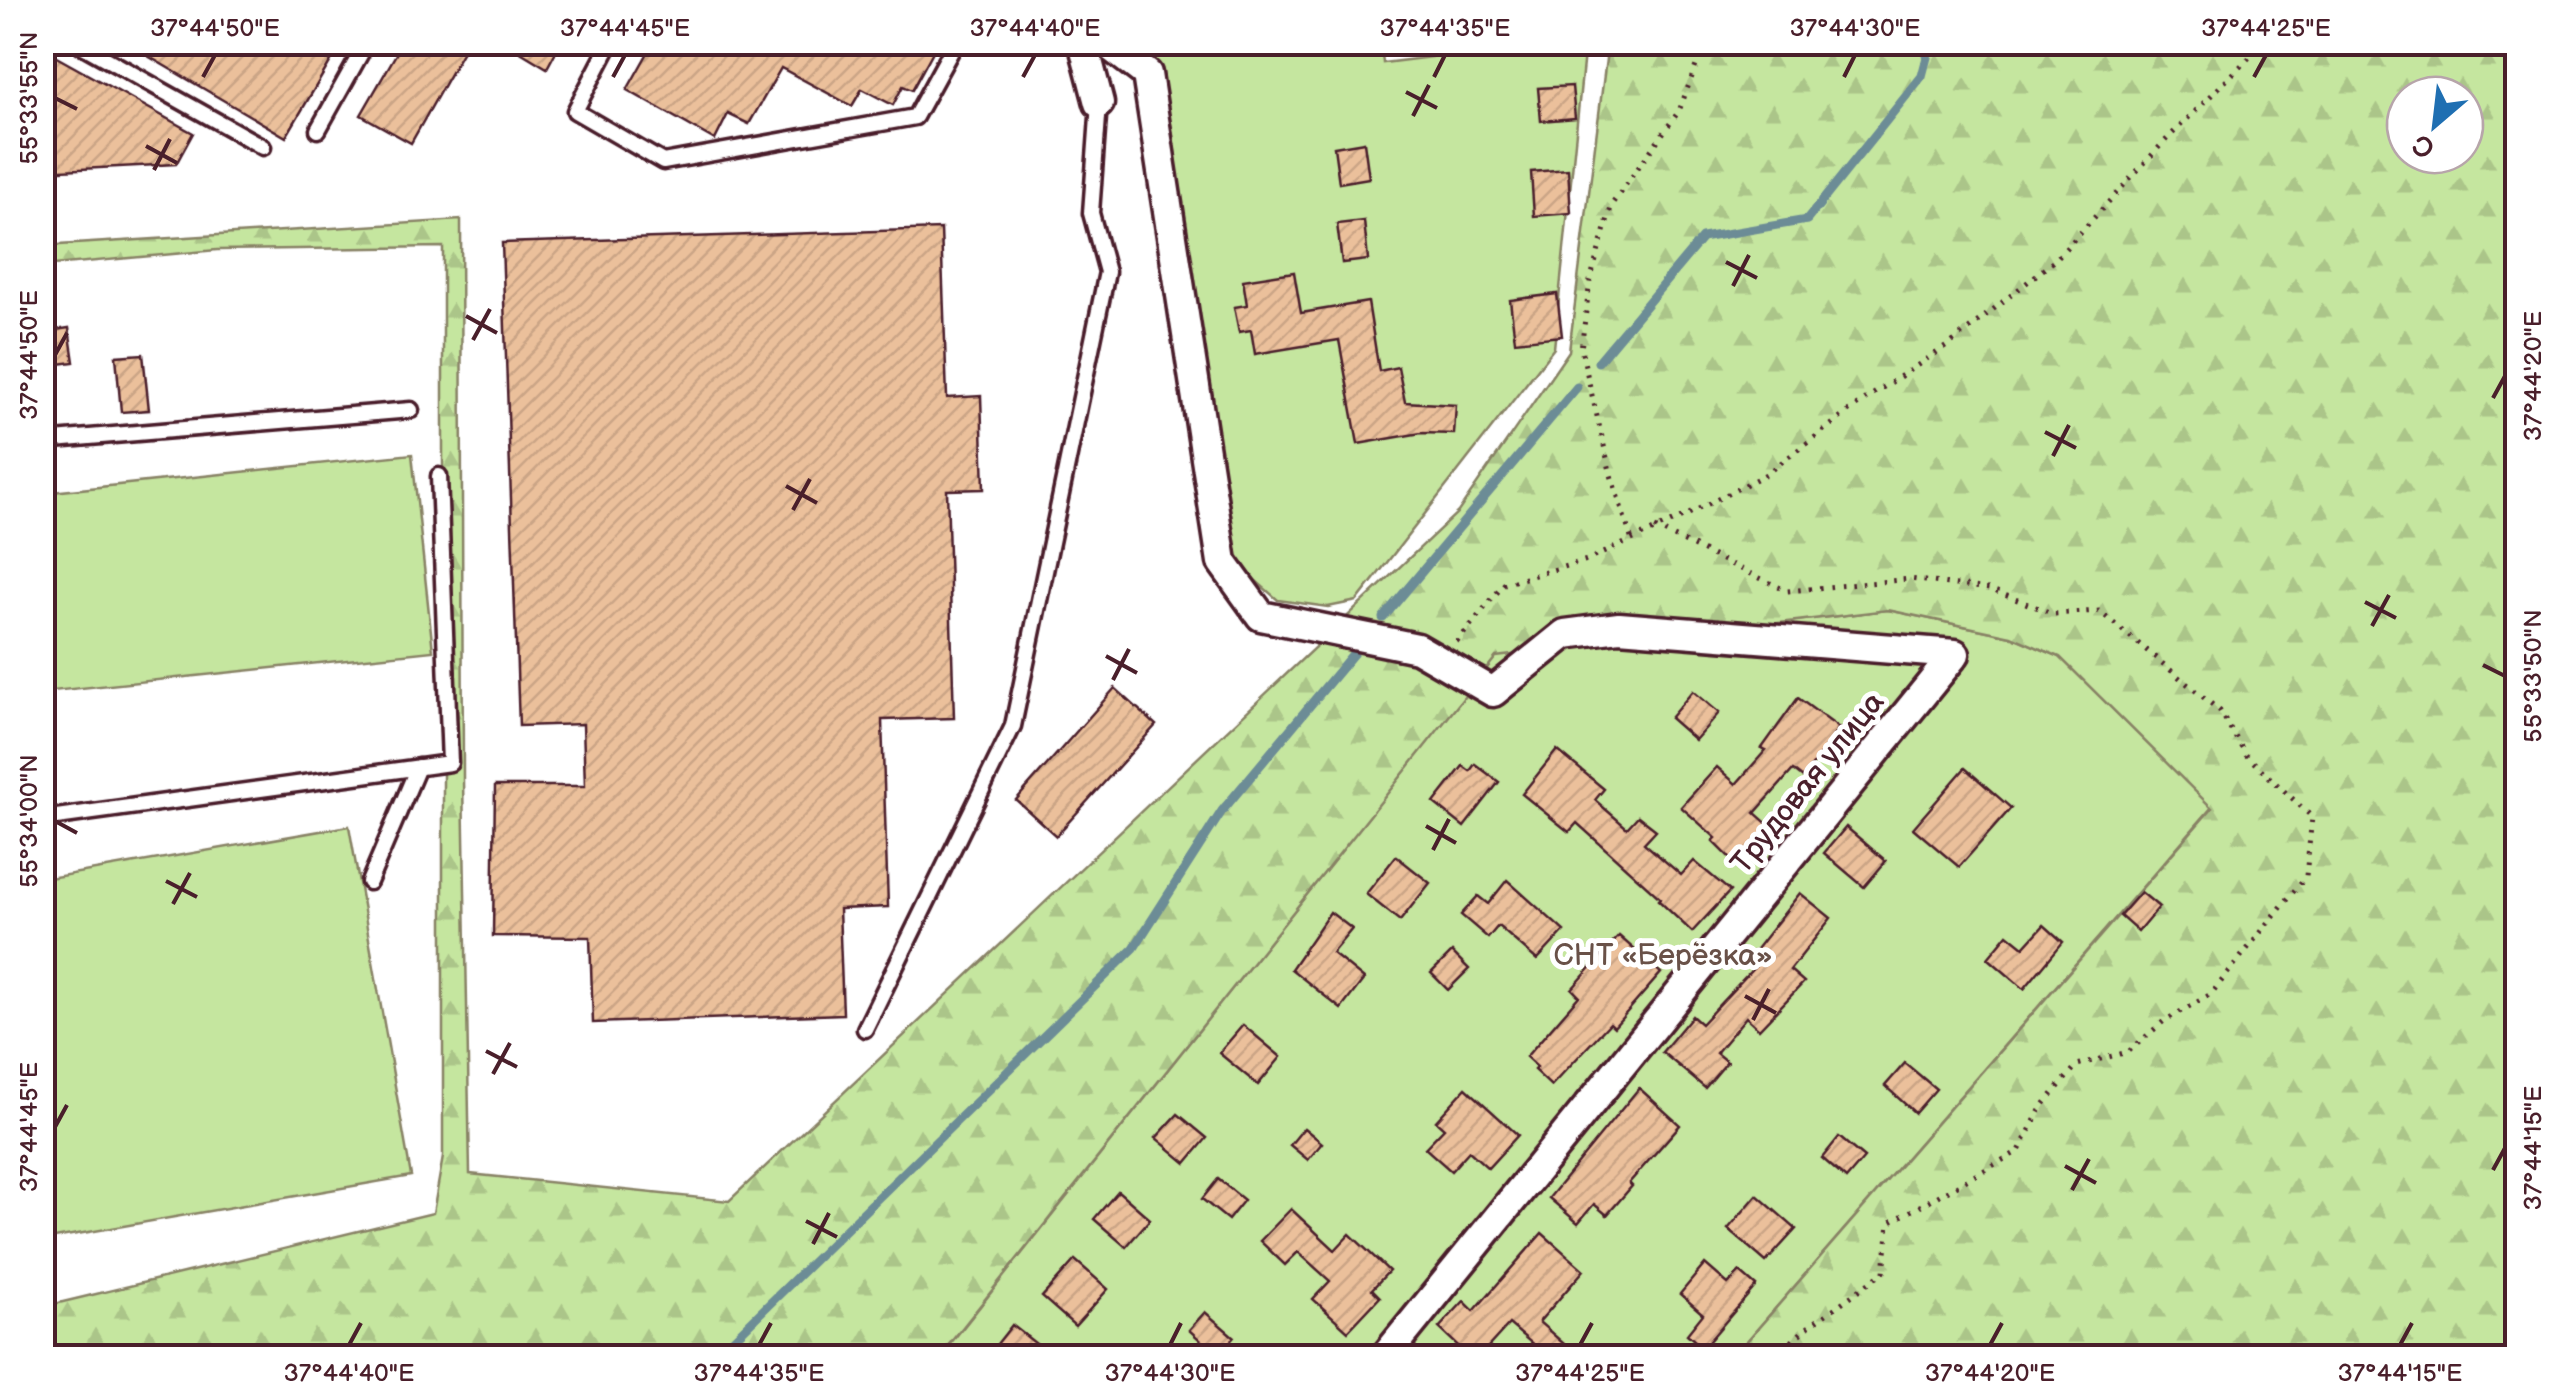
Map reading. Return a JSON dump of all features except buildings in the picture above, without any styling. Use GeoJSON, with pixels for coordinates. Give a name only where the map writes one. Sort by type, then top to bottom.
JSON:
{"type":"FeatureCollection","features":[{"type":"Feature","properties":{"kind":"street"},"geometry":{"type":"LineString","coordinates":[[1082,42],[1099,103]]}},
{"type":"Feature","properties":{"kind":"street"},"geometry":{"type":"LineString","coordinates":[[1104,42],[1148,74],[1222,562],[1262,616],[1417,648]]}},
{"type":"Feature","properties":{"kind":"street","name":"Трудовая улица"},"geometry":{"type":"LineString","coordinates":[[1384,1358],[1955,654],[1619,627],[1564,634],[1493,692],[1417,648]]}},
{"type":"Feature","properties":{"kind":"lane"},"geometry":{"type":"LineString","coordinates":[[76,42],[263,148]]}},
{"type":"Feature","properties":{"kind":"lane"},"geometry":{"type":"LineString","coordinates":[[318,130],[367,42]]}},
{"type":"Feature","properties":{"kind":"lane"},"geometry":{"type":"LineString","coordinates":[[611,42],[575,111],[663,162],[915,116],[956,42]]}},
{"type":"Feature","properties":{"kind":"lane"},"geometry":{"type":"LineString","coordinates":[[865,1029],[1013,726],[1107,272],[1091,213],[1099,103]]}},
{"type":"Feature","properties":{"kind":"lane"},"geometry":{"type":"LineString","coordinates":[[42,441],[411,410]]}},
{"type":"Feature","properties":{"kind":"lane"},"geometry":{"type":"LineString","coordinates":[[42,818],[450,762],[438,476]]}},
{"type":"Feature","properties":{"kind":"lane"},"geometry":{"type":"LineString","coordinates":[[369,882],[418,767]]}},
{"type":"Feature","properties":{"kind":"path"},"geometry":{"type":"LineString","coordinates":[[1632,538],[1611,475],[1582,348],[1590,281],[1612,204],[1678,111],[1704,42]]}},
{"type":"Feature","properties":{"kind":"path"},"geometry":{"type":"LineString","coordinates":[[1417,648],[1453,647],[1504,584],[1587,560],[1766,474],[1864,400],[1950,344],[2055,260],[2162,144],[2266,42]]}},
{"type":"Feature","properties":{"kind":"path"},"geometry":{"type":"LineString","coordinates":[[1655,528],[1788,591],[1908,579],[1990,590],[2054,614],[2099,611],[2220,711],[2246,755],[2312,817],[2306,876],[2211,994],[2164,1022],[2128,1052],[2077,1065],[2041,1108],[2019,1151],[1889,1224],[1884,1272],[1803,1331],[1774,1358]]}},
{"type":"Feature","properties":{"kind":"green space"},"geometry":{"type":"Polygon","coordinates":[[[1145,43],[1381,43],[1383,63],[1543,43],[1585,43],[1554,348],[1357,601],[1328,607],[1278,600],[1240,567],[1212,457],[1172,127],[1145,43]]]}},
{"type":"Feature","properties":{"kind":"green space"},"geometry":{"type":"Polygon","coordinates":[[[1608,43],[2517,43],[2517,1357],[1733,1357],[2212,808],[2060,657],[2011,636],[1888,610],[1496,657],[939,1357],[43,1357],[42,1307],[433,1213],[443,1157],[443,247],[217,250],[43,266],[43,246],[461,220],[463,780],[470,1174],[729,1201],[1458,512],[1569,351],[1608,43]]]}},
{"type":"Feature","properties":{"kind":"green space"},"geometry":{"type":"Polygon","coordinates":[[[412,454],[433,651],[53,691],[42,593],[43,493],[412,454]]]}},
{"type":"Feature","properties":{"kind":"green space","name":"СНТ «Берёзка»"},"geometry":{"type":"Polygon","coordinates":[[[1888,610],[2011,636],[2060,657],[2212,807],[1733,1357],[939,1358],[1496,656],[1888,610]]]}},
{"type":"Feature","properties":{"kind":"green space"},"geometry":{"type":"Polygon","coordinates":[[[349,826],[411,1176],[43,1240],[43,879],[349,826]]]}},
{"type":"Feature","properties":{"kind":"waterway"},"geometry":{"type":"LineString","coordinates":[[1598,362],[1702,238],[1807,220],[1922,76],[1931,42]]}},
{"type":"Feature","properties":{"kind":"waterway"},"geometry":{"type":"LineString","coordinates":[[1383,618],[1577,387]]}},
{"type":"Feature","properties":{"kind":"waterway"},"geometry":{"type":"LineString","coordinates":[[714,1358],[1134,948],[1222,811],[1357,649]]}}]}
